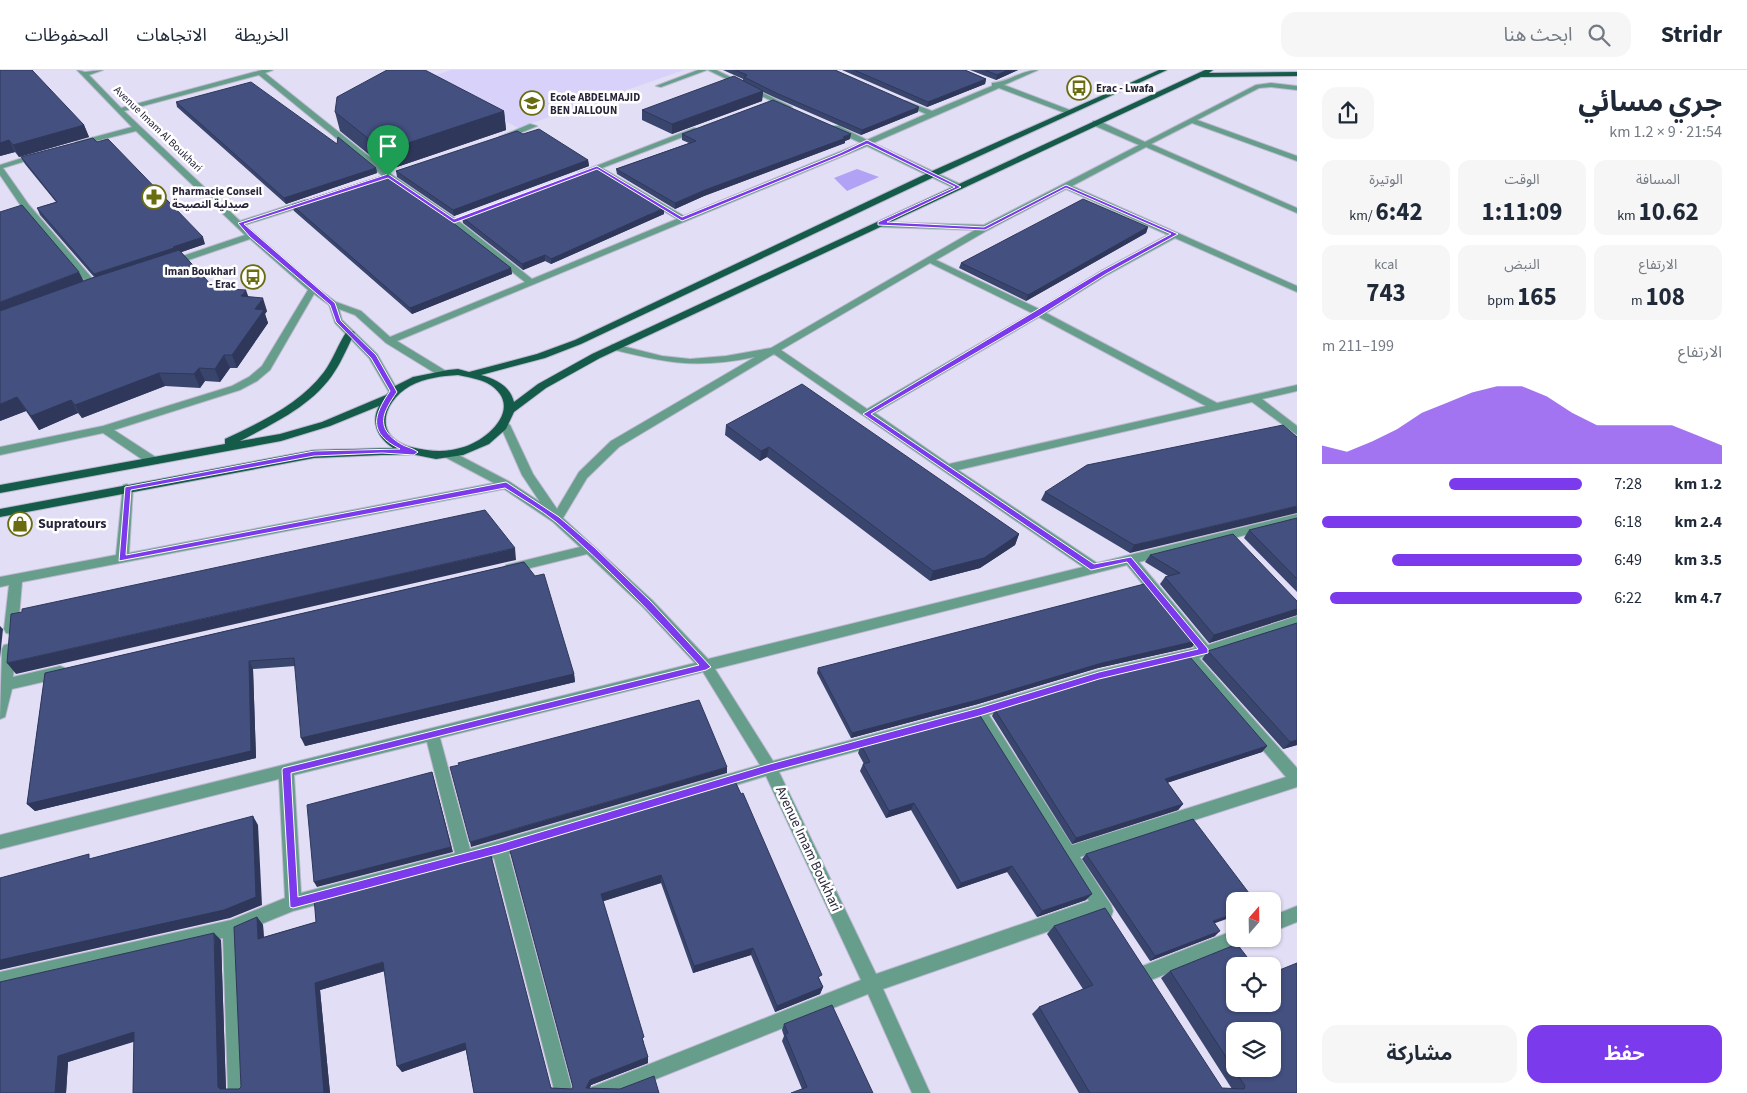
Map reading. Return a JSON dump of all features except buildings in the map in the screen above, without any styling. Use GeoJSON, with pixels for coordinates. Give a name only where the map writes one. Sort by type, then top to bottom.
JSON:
{"type":"FeatureCollection","features":[{"type":"Feature","properties":{"kind":"main road"},"geometry":{"type":"LineString","coordinates":[[0,489],[304,431],[348,416],[391,395],[411,382],[442,373],[474,374],[541,356],[578,342],[933,174],[1164,70]]}},
{"type":"Feature","properties":{"kind":"main road"},"geometry":{"type":"LineString","coordinates":[[510,410],[559,375],[614,347],[1210,70]]}},
{"type":"Feature","properties":{"kind":"main road"},"geometry":{"type":"LineString","coordinates":[[1200,75],[1297,74]]}},
{"type":"Feature","properties":{"kind":"main road"},"geometry":{"type":"LineString","coordinates":[[216,449],[277,417],[298,403],[329,372],[350,333]]}},
{"type":"Feature","properties":{"kind":"main road"},"geometry":{"type":"LineString","coordinates":[[0,513],[314,454],[356,451],[449,454],[483,444],[496,435],[505,425],[510,410],[506,394],[498,385],[474,374]]}},
{"type":"Feature","properties":{"kind":"main road"},"geometry":{"type":"LineString","coordinates":[[391,395],[382,409],[379,420],[382,430],[389,440],[400,447],[414,452]]}},
{"type":"Feature","properties":{"kind":"street"},"geometry":{"type":"LineString","coordinates":[[82,72],[100,70]]}},
{"type":"Feature","properties":{"kind":"street"},"geometry":{"type":"LineString","coordinates":[[120,110],[270,70]]}},
{"type":"Feature","properties":{"kind":"street"},"geometry":{"type":"LineString","coordinates":[[659,86],[704,70]]}},
{"type":"Feature","properties":{"kind":"street"},"geometry":{"type":"LineString","coordinates":[[711,70],[798,112]]}},
{"type":"Feature","properties":{"kind":"street"},"geometry":{"type":"LineString","coordinates":[[390,341],[842,154],[1035,70]]}},
{"type":"Feature","properties":{"kind":"street","name":"Avenue Imam Al Boukhari"},"geometry":{"type":"LineString","coordinates":[[82,72],[137,128],[252,236],[313,289],[333,304],[358,313],[390,341],[442,373]]}},
{"type":"Feature","properties":{"kind":"street"},"geometry":{"type":"LineString","coordinates":[[260,73],[388,176],[454,222],[531,282]]}},
{"type":"Feature","properties":{"kind":"street"},"geometry":{"type":"LineString","coordinates":[[985,81],[1071,112]]}},
{"type":"Feature","properties":{"kind":"street"},"geometry":{"type":"LineString","coordinates":[[557,519],[583,475],[615,444],[774,350],[985,228],[1258,86],[1272,85],[1297,88]]}},
{"type":"Feature","properties":{"kind":"street"},"geometry":{"type":"LineString","coordinates":[[898,99],[932,114]]}},
{"type":"Feature","properties":{"kind":"street"},"geometry":{"type":"LineString","coordinates":[[765,104],[774,101]]}},
{"type":"Feature","properties":{"kind":"street"},"geometry":{"type":"LineString","coordinates":[[1192,121],[1297,159]]}},
{"type":"Feature","properties":{"kind":"street"},"geometry":{"type":"LineString","coordinates":[[1096,123],[1297,211]]}},
{"type":"Feature","properties":{"kind":"street"},"geometry":{"type":"LineString","coordinates":[[495,139],[534,126]]}},
{"type":"Feature","properties":{"kind":"street"},"geometry":{"type":"LineString","coordinates":[[830,126],[959,187]]}},
{"type":"Feature","properties":{"kind":"street"},"geometry":{"type":"LineString","coordinates":[[66,148],[137,128]]}},
{"type":"Feature","properties":{"kind":"street"},"geometry":{"type":"LineString","coordinates":[[570,178],[703,128]]}},
{"type":"Feature","properties":{"kind":"street"},"geometry":{"type":"LineString","coordinates":[[1285,154],[1297,148]]}},
{"type":"Feature","properties":{"kind":"street"},"geometry":{"type":"LineString","coordinates":[[47,153],[0,168],[22,208],[95,287]]}},
{"type":"Feature","properties":{"kind":"street"},"geometry":{"type":"LineString","coordinates":[[597,168],[682,219]]}},
{"type":"Feature","properties":{"kind":"street"},"geometry":{"type":"LineString","coordinates":[[379,179],[397,173]]}},
{"type":"Feature","properties":{"kind":"street"},"geometry":{"type":"LineString","coordinates":[[1066,186],[1297,289]]}},
{"type":"Feature","properties":{"kind":"street"},"geometry":{"type":"LineString","coordinates":[[240,224],[314,200]]}},
{"type":"Feature","properties":{"kind":"street"},"geometry":{"type":"LineString","coordinates":[[454,222],[462,218]]}},
{"type":"Feature","properties":{"kind":"street"},"geometry":{"type":"LineString","coordinates":[[880,224],[985,228]]}},
{"type":"Feature","properties":{"kind":"street"},"geometry":{"type":"LineString","coordinates":[[866,414],[1039,313],[1104,272],[1175,234]]}},
{"type":"Feature","properties":{"kind":"street"},"geometry":{"type":"LineString","coordinates":[[158,267],[252,236]]}},
{"type":"Feature","properties":{"kind":"street"},"geometry":{"type":"LineString","coordinates":[[930,260],[1039,313],[1215,406]]}},
{"type":"Feature","properties":{"kind":"street"},"geometry":{"type":"LineString","coordinates":[[0,450],[105,429],[236,388],[253,379],[270,362],[313,289]]}},
{"type":"Feature","properties":{"kind":"street","name":"Avenue Imam Al Boukhari"},"geometry":{"type":"LineString","coordinates":[[333,304],[338,321],[377,361],[391,395]]}},
{"type":"Feature","properties":{"kind":"street"},"geometry":{"type":"LineString","coordinates":[[614,347],[658,358],[696,362],[741,358],[774,350],[1093,568]]}},
{"type":"Feature","properties":{"kind":"street"},"geometry":{"type":"LineString","coordinates":[[948,468],[1297,388]]}},
{"type":"Feature","properties":{"kind":"street"},"geometry":{"type":"LineString","coordinates":[[1253,397],[1297,432]]}},
{"type":"Feature","properties":{"kind":"street","name":"Avenue Imam Boukhari"},"geometry":{"type":"LineString","coordinates":[[505,425],[524,468],[557,519]]}},
{"type":"Feature","properties":{"kind":"street"},"geometry":{"type":"LineString","coordinates":[[105,429],[153,461]]}},
{"type":"Feature","properties":{"kind":"street","name":"Avenue Imam Boukhari"},"geometry":{"type":"LineString","coordinates":[[449,454],[506,485],[557,519],[648,604],[706,667],[770,768],[921,1093]]}},
{"type":"Feature","properties":{"kind":"street"},"geometry":{"type":"LineString","coordinates":[[0,582],[506,485]]}},
{"type":"Feature","properties":{"kind":"street"},"geometry":{"type":"LineString","coordinates":[[122,559],[127,488]]}},
{"type":"Feature","properties":{"kind":"street"},"geometry":{"type":"LineString","coordinates":[[0,842],[1297,518]]}},
{"type":"Feature","properties":{"kind":"street"},"geometry":{"type":"LineString","coordinates":[[1230,534],[1243,547]]}},
{"type":"Feature","properties":{"kind":"street"},"geometry":{"type":"LineString","coordinates":[[495,571],[591,549]]}},
{"type":"Feature","properties":{"kind":"street"},"geometry":{"type":"LineString","coordinates":[[1129,559],[1205,651]]}},
{"type":"Feature","properties":{"kind":"street"},"geometry":{"type":"LineString","coordinates":[[0,713],[16,579]]}},
{"type":"Feature","properties":{"kind":"street"},"geometry":{"type":"LineString","coordinates":[[0,981],[231,928],[293,903],[500,849],[770,768],[979,712],[1099,676],[1205,651],[1297,621]]}},
{"type":"Feature","properties":{"kind":"street"},"geometry":{"type":"LineString","coordinates":[[1068,854],[1297,779],[1190,655]]}},
{"type":"Feature","properties":{"kind":"street"},"geometry":{"type":"LineString","coordinates":[[3,685],[73,669]]}},
{"type":"Feature","properties":{"kind":"street"},"geometry":{"type":"LineString","coordinates":[[979,712],[1116,928]]}},
{"type":"Feature","properties":{"kind":"street"},"geometry":{"type":"LineString","coordinates":[[432,734],[464,857]]}},
{"type":"Feature","properties":{"kind":"street"},"geometry":{"type":"LineString","coordinates":[[286,770],[293,903]]}},
{"type":"Feature","properties":{"kind":"street"},"geometry":{"type":"LineString","coordinates":[[500,849],[564,1093]]}},
{"type":"Feature","properties":{"kind":"street"},"geometry":{"type":"LineString","coordinates":[[598,1093],[872,984],[1101,905]]}},
{"type":"Feature","properties":{"kind":"street"},"geometry":{"type":"LineString","coordinates":[[1281,920],[1297,914]]}},
{"type":"Feature","properties":{"kind":"street"},"geometry":{"type":"LineString","coordinates":[[231,928],[237,1093]]}},
{"type":"Feature","properties":{"kind":"street"},"geometry":{"type":"LineString","coordinates":[[1146,973],[1226,942]]}},
{"type":"Feature","properties":{"kind":"street"},"geometry":{"type":"LineString","coordinates":[[1136,958],[1156,989]]}},
{"type":"Feature","properties":{"kind":"shaded area","name":"Ecole ABDELMAJID BEN JALLOUN"},"geometry":{"type":"Polygon","coordinates":[[[451,70],[684,70],[518,128],[426,78],[451,70]]]}},
{"type":"Feature","properties":{"kind":"shaded area"},"geometry":{"type":"Polygon","coordinates":[[[857,169],[879,177],[847,191],[834,178],[857,169]]]}},
{"type":"Feature","properties":{"kind":"place","name":"Erac - Lwafa"},"geometry":{"type":"Point","coordinates":[1079,88]}},
{"type":"Feature","properties":{"kind":"place","name":"Ecole ABDELMAJID BEN JALLOUN"},"geometry":{"type":"Point","coordinates":[532,103]}},
{"type":"Feature","properties":{"kind":"place","name":"Pharmacie Conseil صيدلية النصيحة"},"geometry":{"type":"Point","coordinates":[154,197]}},
{"type":"Feature","properties":{"kind":"place","name":"Iman Boukhari - Erac"},"geometry":{"type":"Point","coordinates":[253,277]}},
{"type":"Feature","properties":{"kind":"place","name":"Supratours"},"geometry":{"type":"Point","coordinates":[20,524]}},
{"type":"Feature","properties":{"kind":"route"},"geometry":{"type":"LineString","coordinates":[[867,142],[959,187],[880,224],[985,228],[1066,186],[1175,234],[1104,272],[1039,313],[866,414],[1093,568],[1129,559],[1205,651],[1099,676],[979,712],[770,768],[500,849],[398,874],[293,903],[286,770],[706,667],[648,604],[591,549],[557,519],[506,485],[122,559],[127,488],[314,454],[382,451],[414,452],[400,447],[389,440],[382,430],[379,420],[382,409],[394,392],[380,365],[365,347],[338,321],[333,304],[313,289],[240,224],[388,176],[454,222],[597,168],[682,219],[867,142]]}}]}
